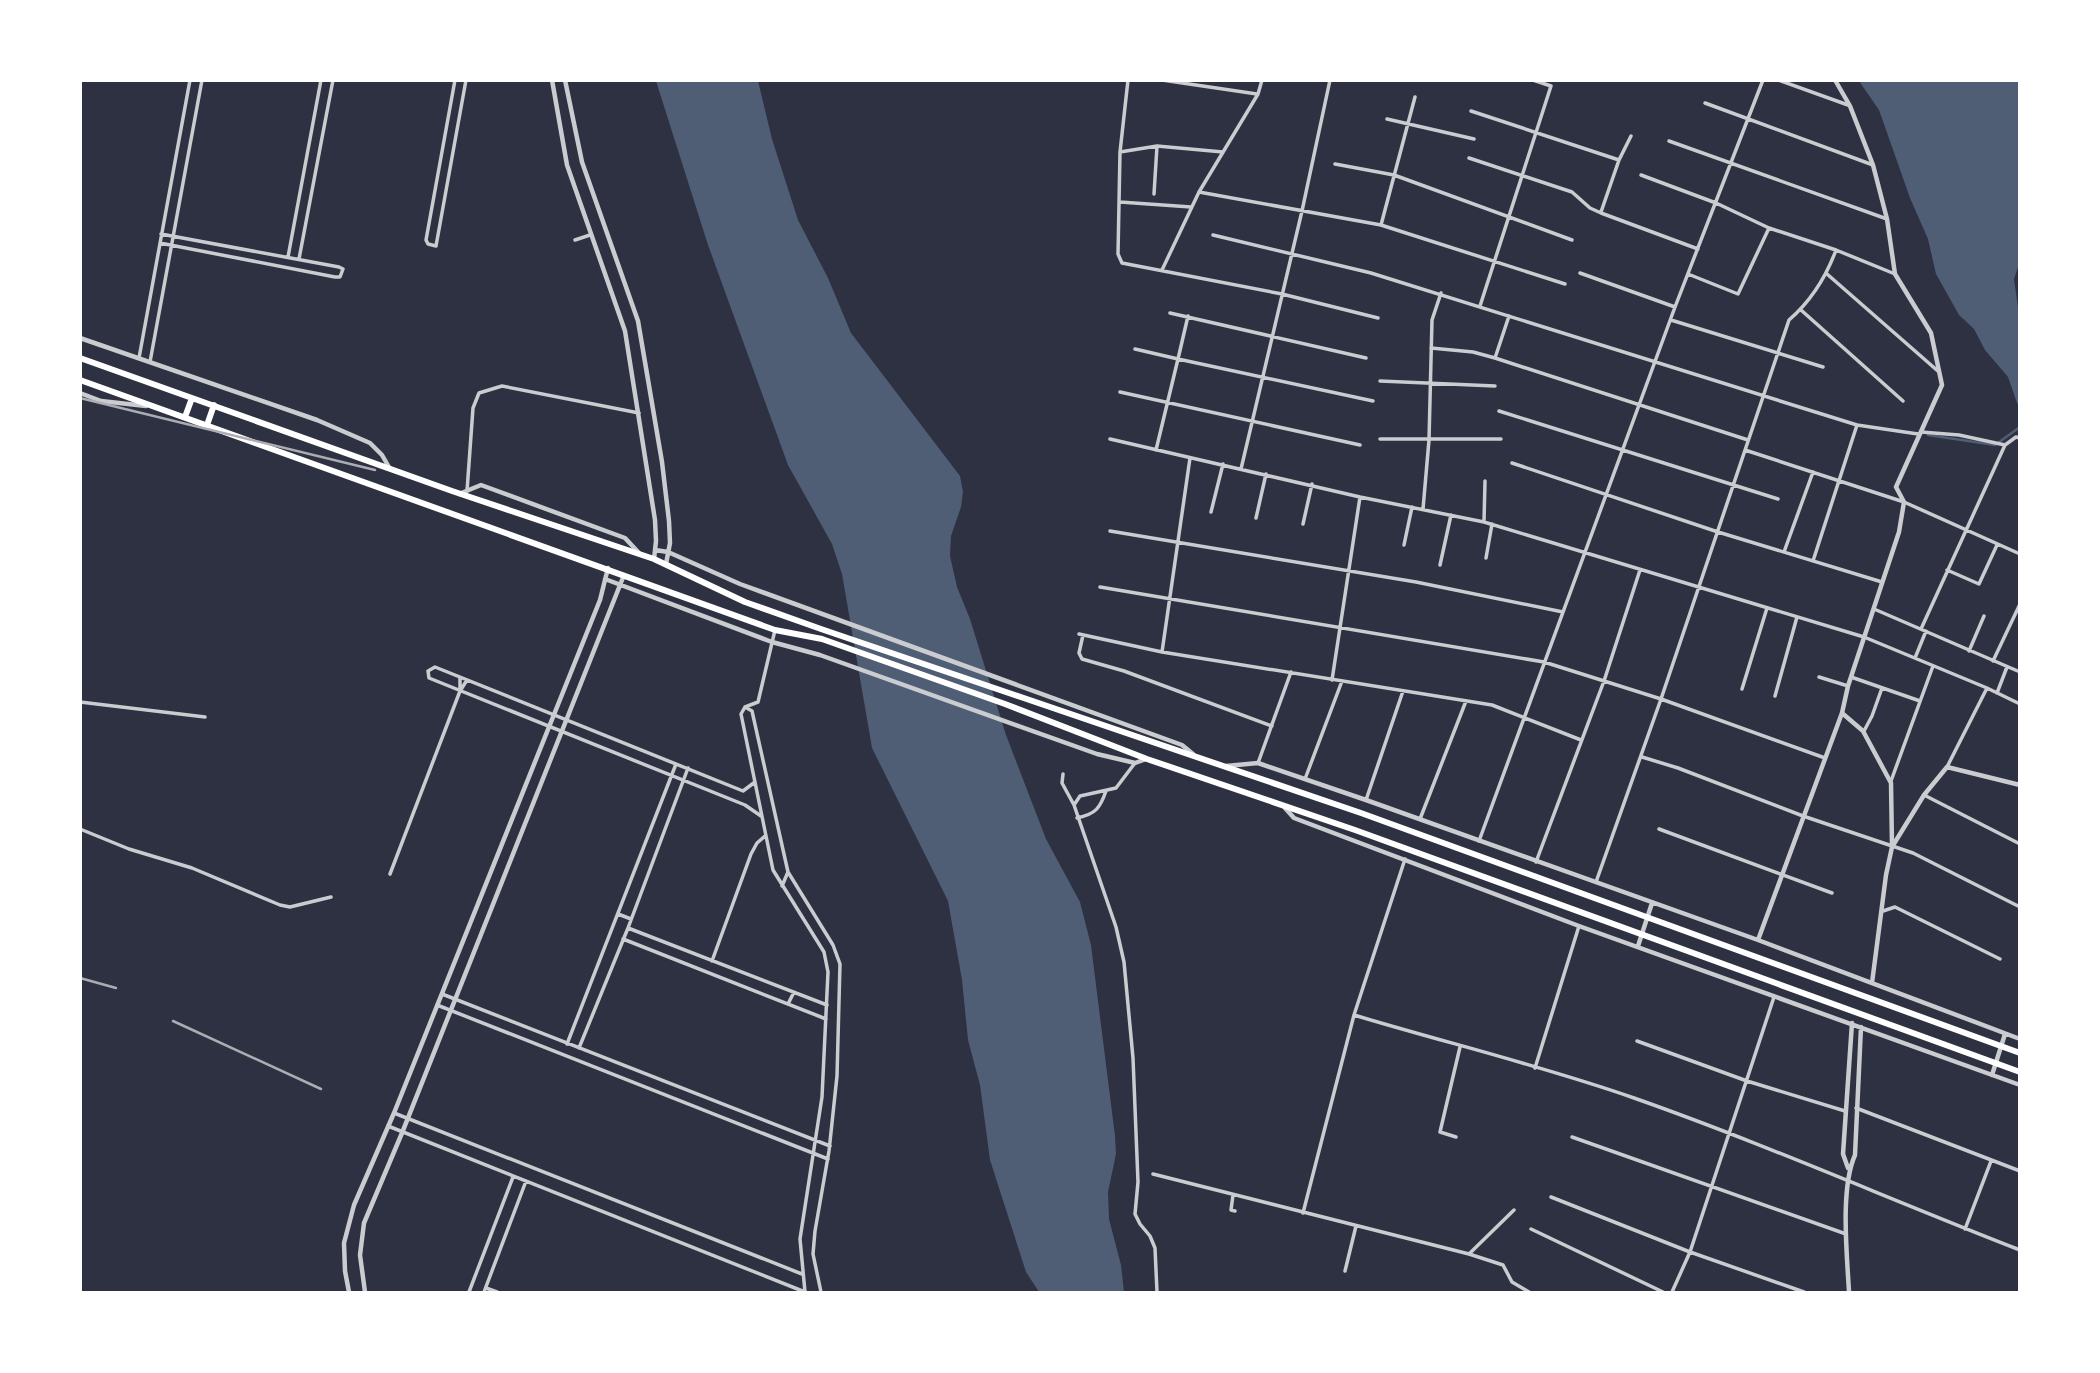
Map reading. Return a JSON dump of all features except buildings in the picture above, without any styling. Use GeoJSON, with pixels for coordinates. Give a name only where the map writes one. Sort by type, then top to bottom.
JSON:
{"type":"FeatureCollection","features":[{"type":"Feature","properties":{"kind":"highway"},"geometry":{"type":"LineString","coordinates":[[80,358],[459,494],[654,559],[745,602],[1372,817],[2020,1053]]}},
{"type":"Feature","properties":{"kind":"highway"},"geometry":{"type":"LineString","coordinates":[[80,380],[775,630],[822,639],[1005,704],[1147,759],[1540,897],[2020,1072]]}},
{"type":"Feature","properties":{"kind":"highway"},"geometry":{"type":"LineString","coordinates":[[185,417],[192,398]]}},
{"type":"Feature","properties":{"kind":"highway"},"geometry":{"type":"LineString","coordinates":[[206,425],[214,405]]}},
{"type":"Feature","properties":{"kind":"street"},"geometry":{"type":"LineString","coordinates":[[139,358],[190,80]]}},
{"type":"Feature","properties":{"kind":"street"},"geometry":{"type":"LineString","coordinates":[[150,362],[202,80]]}},
{"type":"Feature","properties":{"kind":"street"},"geometry":{"type":"LineString","coordinates":[[288,257],[321,80]]}},
{"type":"Feature","properties":{"kind":"street"},"geometry":{"type":"LineString","coordinates":[[299,259],[333,80]]}},
{"type":"Feature","properties":{"kind":"street"},"geometry":{"type":"LineString","coordinates":[[456,80],[426,240],[428,244],[436,246],[466,80]]}},
{"type":"Feature","properties":{"kind":"street"},"geometry":{"type":"LineString","coordinates":[[551,80],[566,165],[622,318],[655,520],[654,559]]}},
{"type":"Feature","properties":{"kind":"street"},"geometry":{"type":"LineString","coordinates":[[565,80],[582,162],[638,321],[662,462],[669,521],[666,564]]}},
{"type":"Feature","properties":{"kind":"street"},"geometry":{"type":"LineString","coordinates":[[1128,80],[1120,152],[1118,254],[1122,263],[1282,294],[1378,318]]}},
{"type":"Feature","properties":{"kind":"street"},"geometry":{"type":"LineString","coordinates":[[1162,80],[1258,94]]}},
{"type":"Feature","properties":{"kind":"street"},"geometry":{"type":"LineString","coordinates":[[1162,270],[1199,192],[1258,94],[1262,80]]}},
{"type":"Feature","properties":{"kind":"street"},"geometry":{"type":"LineString","coordinates":[[1241,469],[1330,80]]}},
{"type":"Feature","properties":{"kind":"street"},"geometry":{"type":"LineString","coordinates":[[1480,306],[1551,86],[1533,80]]}},
{"type":"Feature","properties":{"kind":"street"},"geometry":{"type":"LineString","coordinates":[[1479,841],[1675,307],[1763,80]]}},
{"type":"Feature","properties":{"kind":"street"},"geometry":{"type":"LineString","coordinates":[[1778,80],[1850,106]]}},
{"type":"Feature","properties":{"kind":"street"},"geometry":{"type":"LineString","coordinates":[[1758,940],[1842,713],[1848,686],[1899,532],[1904,502],[1896,487],[1941,385],[1931,333],[1895,274],[1887,219],[1873,165],[1850,106],[1835,80]]}},
{"type":"Feature","properties":{"kind":"street"},"geometry":{"type":"LineString","coordinates":[[1381,225],[1415,97]]}},
{"type":"Feature","properties":{"kind":"street"},"geometry":{"type":"LineString","coordinates":[[1706,103],[1873,165]]}},
{"type":"Feature","properties":{"kind":"street"},"geometry":{"type":"LineString","coordinates":[[1471,111],[1619,160]]}},
{"type":"Feature","properties":{"kind":"street"},"geometry":{"type":"LineString","coordinates":[[1387,119],[1474,139]]}},
{"type":"Feature","properties":{"kind":"street"},"geometry":{"type":"LineString","coordinates":[[1601,213],[1619,160],[1631,136]]}},
{"type":"Feature","properties":{"kind":"street"},"geometry":{"type":"LineString","coordinates":[[1669,141],[1887,219]]}},
{"type":"Feature","properties":{"kind":"street"},"geometry":{"type":"LineString","coordinates":[[1120,152],[1157,146],[1223,153]]}},
{"type":"Feature","properties":{"kind":"street"},"geometry":{"type":"LineString","coordinates":[[1154,194],[1157,146]]}},
{"type":"Feature","properties":{"kind":"street"},"geometry":{"type":"LineString","coordinates":[[1469,158],[1572,192],[1590,208],[1601,213],[1698,249]]}},
{"type":"Feature","properties":{"kind":"street"},"geometry":{"type":"LineString","coordinates":[[1335,164],[1394,175],[1572,240]]}},
{"type":"Feature","properties":{"kind":"street"},"geometry":{"type":"LineString","coordinates":[[1641,175],[1716,203],[1769,228],[1836,250],[1895,274]]}},
{"type":"Feature","properties":{"kind":"street"},"geometry":{"type":"LineString","coordinates":[[1199,192],[1381,225],[1565,284]]}},
{"type":"Feature","properties":{"kind":"street"},"geometry":{"type":"LineString","coordinates":[[1120,202],[1191,208]]}},
{"type":"Feature","properties":{"kind":"street"},"geometry":{"type":"LineString","coordinates":[[1688,274],[1738,294],[1769,228]]}},
{"type":"Feature","properties":{"kind":"street"},"geometry":{"type":"LineString","coordinates":[[160,243],[335,277],[340,277],[343,269],[162,233]]}},
{"type":"Feature","properties":{"kind":"street"},"geometry":{"type":"LineString","coordinates":[[575,240],[590,235]]}},
{"type":"Feature","properties":{"kind":"street"},"geometry":{"type":"LineString","coordinates":[[1213,235],[1441,293],[1857,425],[1959,435],[2005,445]]}},
{"type":"Feature","properties":{"kind":"street"},"geometry":{"type":"LineString","coordinates":[[1595,884],[1699,589],[1789,320],[1801,310],[1827,274],[1836,250]]}},
{"type":"Feature","properties":{"kind":"street"},"geometry":{"type":"LineString","coordinates":[[1580,273],[1675,307]]}},
{"type":"Feature","properties":{"kind":"street"},"geometry":{"type":"LineString","coordinates":[[1827,274],[1939,372]]}},
{"type":"Feature","properties":{"kind":"street"},"geometry":{"type":"LineString","coordinates":[[1423,509],[1429,440],[1432,320],[1441,293]]}},
{"type":"Feature","properties":{"kind":"street"},"geometry":{"type":"LineString","coordinates":[[1801,310],[1903,401]]}},
{"type":"Feature","properties":{"kind":"street"},"geometry":{"type":"LineString","coordinates":[[1170,313],[1366,358]]}},
{"type":"Feature","properties":{"kind":"street"},"geometry":{"type":"LineString","coordinates":[[1156,450],[1188,316]]}},
{"type":"Feature","properties":{"kind":"street"},"geometry":{"type":"LineString","coordinates":[[1495,358],[1508,316]]}},
{"type":"Feature","properties":{"kind":"street"},"geometry":{"type":"LineString","coordinates":[[1671,320],[1823,367]]}},
{"type":"Feature","properties":{"kind":"street"},"geometry":{"type":"LineString","coordinates":[[80,338],[317,419],[370,443],[382,454],[391,469]]}},
{"type":"Feature","properties":{"kind":"street"},"geometry":{"type":"LineString","coordinates":[[1431,348],[1473,352],[1495,358],[1748,440]]}},
{"type":"Feature","properties":{"kind":"street"},"geometry":{"type":"LineString","coordinates":[[1135,349],[1373,401]]}},
{"type":"Feature","properties":{"kind":"street"},"geometry":{"type":"LineString","coordinates":[[1380,380],[1495,386]]}},
{"type":"Feature","properties":{"kind":"street"},"geometry":{"type":"LineString","coordinates":[[467,491],[473,408],[479,393],[502,386],[639,413]]}},
{"type":"Feature","properties":{"kind":"street"},"geometry":{"type":"LineString","coordinates":[[1120,392],[1360,445]]}},
{"type":"Feature","properties":{"kind":"street"},"geometry":{"type":"LineString","coordinates":[[80,393],[101,401],[154,406]]}},
{"type":"Feature","properties":{"kind":"street"},"geometry":{"type":"LineString","coordinates":[[1499,411],[1778,499]]}},
{"type":"Feature","properties":{"kind":"street"},"geometry":{"type":"LineString","coordinates":[[1814,561],[1857,425]]}},
{"type":"Feature","properties":{"kind":"street"},"geometry":{"type":"LineString","coordinates":[[1914,658],[1947,570],[2005,445],[2016,437],[2020,438]]}},
{"type":"Feature","properties":{"kind":"street"},"geometry":{"type":"LineString","coordinates":[[1110,439],[1492,524],[1864,637],[2020,704]]}},
{"type":"Feature","properties":{"kind":"street"},"geometry":{"type":"LineString","coordinates":[[1380,439],[1502,439]]}},
{"type":"Feature","properties":{"kind":"street"},"geometry":{"type":"LineString","coordinates":[[1745,450],[1904,502],[2020,554]]}},
{"type":"Feature","properties":{"kind":"street"},"geometry":{"type":"LineString","coordinates":[[1162,652],[1190,458]]}},
{"type":"Feature","properties":{"kind":"street"},"geometry":{"type":"LineString","coordinates":[[1512,463],[1718,532],[1882,582]]}},
{"type":"Feature","properties":{"kind":"street"},"geometry":{"type":"LineString","coordinates":[[1211,512],[1223,464]]}},
{"type":"Feature","properties":{"kind":"street"},"geometry":{"type":"LineString","coordinates":[[1784,552],[1813,472]]}},
{"type":"Feature","properties":{"kind":"street"},"geometry":{"type":"LineString","coordinates":[[1256,518],[1266,474]]}},
{"type":"Feature","properties":{"kind":"street"},"geometry":{"type":"LineString","coordinates":[[1484,522],[1485,481]]}},
{"type":"Feature","properties":{"kind":"street"},"geometry":{"type":"LineString","coordinates":[[1303,524],[1311,484]]}},
{"type":"Feature","properties":{"kind":"street"},"geometry":{"type":"LineString","coordinates":[[459,494],[481,485],[625,538],[640,554]]}},
{"type":"Feature","properties":{"kind":"street"},"geometry":{"type":"LineString","coordinates":[[1332,680],[1360,496]]}},
{"type":"Feature","properties":{"kind":"street"},"geometry":{"type":"LineString","coordinates":[[1404,545],[1412,507]]}},
{"type":"Feature","properties":{"kind":"street"},"geometry":{"type":"LineString","coordinates":[[1440,565],[1451,515]]}},
{"type":"Feature","properties":{"kind":"street"},"geometry":{"type":"LineString","coordinates":[[1486,558],[1492,524]]}},
{"type":"Feature","properties":{"kind":"street"},"geometry":{"type":"LineString","coordinates":[[1110,531],[1416,582],[1563,612]]}},
{"type":"Feature","properties":{"kind":"street"},"geometry":{"type":"LineString","coordinates":[[1947,570],[1979,584],[1997,544]]}},
{"type":"Feature","properties":{"kind":"street"},"geometry":{"type":"LineString","coordinates":[[655,550],[668,552],[740,584],[818,613],[1067,702],[1182,746],[1200,758]]}},
{"type":"Feature","properties":{"kind":"street"},"geometry":{"type":"LineString","coordinates":[[349,1293],[344,1243],[348,1224],[600,600],[608,568]]}},
{"type":"Feature","properties":{"kind":"street"},"geometry":{"type":"LineString","coordinates":[[1536,862],[1604,681],[1640,570]]}},
{"type":"Feature","properties":{"kind":"street"},"geometry":{"type":"LineString","coordinates":[[365,1293],[359,1255],[364,1223],[624,575]]}},
{"type":"Feature","properties":{"kind":"street"},"geometry":{"type":"LineString","coordinates":[[605,579],[772,642],[820,655],[1097,754],[1136,763]]}},
{"type":"Feature","properties":{"kind":"street"},"geometry":{"type":"LineString","coordinates":[[1100,587],[1544,663],[1661,699],[1825,758]]}},
{"type":"Feature","properties":{"kind":"street"},"geometry":{"type":"LineString","coordinates":[[1993,662],[2019,605]]}},
{"type":"Feature","properties":{"kind":"street"},"geometry":{"type":"LineString","coordinates":[[1742,689],[1767,608]]}},
{"type":"Feature","properties":{"kind":"street"},"geometry":{"type":"LineString","coordinates":[[1873,609],[2020,672]]}},
{"type":"Feature","properties":{"kind":"street"},"geometry":{"type":"LineString","coordinates":[[1774,696],[1797,616]]}},
{"type":"Feature","properties":{"kind":"street"},"geometry":{"type":"LineString","coordinates":[[1969,650],[1984,616]]}},
{"type":"Feature","properties":{"kind":"street"},"geometry":{"type":"LineString","coordinates":[[775,630],[758,702],[745,707],[741,714],[772,870],[824,952],[828,972],[822,1097],[800,1238],[805,1292]]}},
{"type":"Feature","properties":{"kind":"street"},"geometry":{"type":"LineString","coordinates":[[1272,726],[1124,671],[1082,659],[1079,653],[1081,635],[1162,652],[1492,705],[1581,740]]}},
{"type":"Feature","properties":{"kind":"street"},"geometry":{"type":"LineString","coordinates":[[1872,983],[1892,847],[1891,783],[1933,666]]}},
{"type":"Feature","properties":{"kind":"street"},"geometry":{"type":"LineString","coordinates":[[755,782],[743,790],[467,680],[432,667],[428,671],[429,678],[745,806],[762,816]]}},
{"type":"Feature","properties":{"kind":"street"},"geometry":{"type":"LineString","coordinates":[[1997,693],[2007,667]]}},
{"type":"Feature","properties":{"kind":"street"},"geometry":{"type":"LineString","coordinates":[[1258,763],[1291,673]]}},
{"type":"Feature","properties":{"kind":"street"},"geometry":{"type":"LineString","coordinates":[[1819,677],[1848,686]]}},
{"type":"Feature","properties":{"kind":"street"},"geometry":{"type":"LineString","coordinates":[[1851,677],[1920,701]]}},
{"type":"Feature","properties":{"kind":"street"},"geometry":{"type":"LineString","coordinates":[[460,678],[460,691]]}},
{"type":"Feature","properties":{"kind":"street"},"geometry":{"type":"LineString","coordinates":[[390,874],[460,691],[467,680]]}},
{"type":"Feature","properties":{"kind":"street"},"geometry":{"type":"LineString","coordinates":[[1305,779],[1342,681]]}},
{"type":"Feature","properties":{"kind":"street"},"geometry":{"type":"LineString","coordinates":[[1863,732],[1882,688]]}},
{"type":"Feature","properties":{"kind":"street"},"geometry":{"type":"LineString","coordinates":[[1892,847],[1924,795],[1947,767],[1987,688]]}},
{"type":"Feature","properties":{"kind":"street"},"geometry":{"type":"LineString","coordinates":[[1366,800],[1403,691]]}},
{"type":"Feature","properties":{"kind":"street"},"geometry":{"type":"LineString","coordinates":[[1419,819],[1466,700]]}},
{"type":"Feature","properties":{"kind":"street"},"geometry":{"type":"LineString","coordinates":[[80,702],[205,718]]}},
{"type":"Feature","properties":{"kind":"street"},"geometry":{"type":"LineString","coordinates":[[745,707],[752,710],[788,872],[834,945],[840,964],[837,1076],[830,1146],[813,1254],[821,1293]]}},
{"type":"Feature","properties":{"kind":"street"},"geometry":{"type":"LineString","coordinates":[[1842,713],[1863,732],[1891,783]]}},
{"type":"Feature","properties":{"kind":"street"},"geometry":{"type":"LineString","coordinates":[[1641,756],[1802,816],[1913,853],[2020,908]]}},
{"type":"Feature","properties":{"kind":"street"},"geometry":{"type":"LineString","coordinates":[[1074,805],[1080,796],[1116,788],[1136,763],[1147,759]]}},
{"type":"Feature","properties":{"kind":"street"},"geometry":{"type":"LineString","coordinates":[[1223,766],[1258,763],[1305,779],[1758,940],[2020,1039]]}},
{"type":"Feature","properties":{"kind":"street"},"geometry":{"type":"LineString","coordinates":[[568,1044],[676,764]]}},
{"type":"Feature","properties":{"kind":"street"},"geometry":{"type":"LineString","coordinates":[[1947,767],[2020,785]]}},
{"type":"Feature","properties":{"kind":"street"},"geometry":{"type":"LineString","coordinates":[[579,1048],[628,928],[688,768]]}},
{"type":"Feature","properties":{"kind":"street"},"geometry":{"type":"LineString","coordinates":[[1063,774],[1062,783],[1074,805],[1116,927],[1124,962],[1138,1182],[1135,1214],[1156,1248],[1157,1293]]}},
{"type":"Feature","properties":{"kind":"street"},"geometry":{"type":"LineString","coordinates":[[1077,818],[1092,815],[1101,807],[1106,791]]}},
{"type":"Feature","properties":{"kind":"street"},"geometry":{"type":"LineString","coordinates":[[1924,795],[2020,844]]}},
{"type":"Feature","properties":{"kind":"street"},"geometry":{"type":"LineString","coordinates":[[1283,805],[1294,818],[1579,926],[2020,1085]]}},
{"type":"Feature","properties":{"kind":"street"},"geometry":{"type":"LineString","coordinates":[[80,829],[129,849],[192,868],[280,905],[290,907],[331,897]]}},
{"type":"Feature","properties":{"kind":"street"},"geometry":{"type":"LineString","coordinates":[[1659,830],[1832,893]]}},
{"type":"Feature","properties":{"kind":"street"},"geometry":{"type":"LineString","coordinates":[[712,961],[751,855],[765,836]]}},
{"type":"Feature","properties":{"kind":"street"},"geometry":{"type":"LineString","coordinates":[[1303,1213],[1354,1015],[1405,859]]}},
{"type":"Feature","properties":{"kind":"street"},"geometry":{"type":"LineString","coordinates":[[782,886],[788,872]]}},
{"type":"Feature","properties":{"kind":"street"},"geometry":{"type":"LineString","coordinates":[[1638,946],[1652,904]]}},
{"type":"Feature","properties":{"kind":"street"},"geometry":{"type":"LineString","coordinates":[[1883,911],[1895,907],[2000,959]]}},
{"type":"Feature","properties":{"kind":"street"},"geometry":{"type":"LineString","coordinates":[[618,914],[631,919]]}},
{"type":"Feature","properties":{"kind":"street"},"geometry":{"type":"LineString","coordinates":[[1535,1068],[1579,926]]}},
{"type":"Feature","properties":{"kind":"street"},"geometry":{"type":"LineString","coordinates":[[628,928],[827,1005]]}},
{"type":"Feature","properties":{"kind":"street"},"geometry":{"type":"LineString","coordinates":[[623,939],[826,1019]]}},
{"type":"Feature","properties":{"kind":"street"},"geometry":{"type":"LineString","coordinates":[[788,1004],[794,992]]}},
{"type":"Feature","properties":{"kind":"street"},"geometry":{"type":"LineString","coordinates":[[442,995],[830,1146]]}},
{"type":"Feature","properties":{"kind":"street"},"geometry":{"type":"LineString","coordinates":[[1672,1293],[1690,1252],[1774,995]]}},
{"type":"Feature","properties":{"kind":"street"},"geometry":{"type":"LineString","coordinates":[[437,1005],[828,1159]]}},
{"type":"Feature","properties":{"kind":"street"},"geometry":{"type":"LineString","coordinates":[[1354,1015],[1631,1097],[1848,1179],[1965,1229],[2019,1248]]}},
{"type":"Feature","properties":{"kind":"street"},"geometry":{"type":"LineString","coordinates":[[1849,1169],[1843,1154],[1852,1023]]}},
{"type":"Feature","properties":{"kind":"street"},"geometry":{"type":"LineString","coordinates":[[1849,1293],[1846,1234],[1848,1179],[1855,1155],[1862,1029]]}},
{"type":"Feature","properties":{"kind":"street"},"geometry":{"type":"LineString","coordinates":[[1992,1075],[2005,1034]]}},
{"type":"Feature","properties":{"kind":"street"},"geometry":{"type":"LineString","coordinates":[[1637,1041],[1747,1081],[1845,1111]]}},
{"type":"Feature","properties":{"kind":"street"},"geometry":{"type":"LineString","coordinates":[[1456,1137],[1440,1132],[1460,1046]]}},
{"type":"Feature","properties":{"kind":"street"},"geometry":{"type":"LineString","coordinates":[[1856,1108],[2020,1171]]}},
{"type":"Feature","properties":{"kind":"street"},"geometry":{"type":"LineString","coordinates":[[394,1113],[802,1275]]}},
{"type":"Feature","properties":{"kind":"street"},"geometry":{"type":"LineString","coordinates":[[388,1126],[805,1292]]}},
{"type":"Feature","properties":{"kind":"street"},"geometry":{"type":"LineString","coordinates":[[1572,1137],[1846,1234]]}},
{"type":"Feature","properties":{"kind":"street"},"geometry":{"type":"LineString","coordinates":[[1965,1229],[1991,1161]]}},
{"type":"Feature","properties":{"kind":"street"},"geometry":{"type":"LineString","coordinates":[[1153,1174],[1469,1254],[1503,1265],[1512,1282],[1529,1293]]}},
{"type":"Feature","properties":{"kind":"street"},"geometry":{"type":"LineString","coordinates":[[468,1293],[514,1176]]}},
{"type":"Feature","properties":{"kind":"street"},"geometry":{"type":"LineString","coordinates":[[497,1293],[485,1290],[527,1181]]}},
{"type":"Feature","properties":{"kind":"street"},"geometry":{"type":"LineString","coordinates":[[1233,1195],[1231,1210],[1235,1212]]}},
{"type":"Feature","properties":{"kind":"street"},"geometry":{"type":"LineString","coordinates":[[1551,1197],[1690,1252],[1804,1293]]}},
{"type":"Feature","properties":{"kind":"street"},"geometry":{"type":"LineString","coordinates":[[1469,1254],[1514,1210]]}},
{"type":"Feature","properties":{"kind":"street"},"geometry":{"type":"LineString","coordinates":[[1318,1224],[1320,1217]]}},
{"type":"Feature","properties":{"kind":"street"},"geometry":{"type":"LineString","coordinates":[[1345,1271],[1356,1226]]}},
{"type":"Feature","properties":{"kind":"street"},"geometry":{"type":"LineString","coordinates":[[1531,1229],[1662,1293]]}},
{"type":"Feature","properties":{"kind":"street"},"geometry":{"type":"LineString","coordinates":[[1518,1293],[1520,1287]]}},
{"type":"Feature","properties":{"kind":"water"},"geometry":{"type":"Polygon","coordinates":[[[656,81],[758,81],[772,139],[798,220],[828,278],[851,333],[960,476],[963,492],[951,536],[950,556],[957,587],[970,619],[1006,735],[1046,839],[1080,902],[1091,945],[1115,1136],[1116,1154],[1108,1192],[1109,1219],[1121,1265],[1124,1292],[1039,1292],[1026,1272],[990,1160],[980,1085],[968,1040],[962,980],[948,901],[872,748],[842,574],[832,544],[788,465],[708,245],[656,81]]]}},
{"type":"Feature","properties":{"kind":"water"},"geometry":{"type":"Polygon","coordinates":[[[1859,81],[2019,81],[2020,261],[2014,279],[2020,322],[2019,405],[2008,377],[1985,350],[1974,329],[1959,315],[1936,274],[1928,239],[1910,198],[1879,110],[1859,81]]]}},
{"type":"Feature","properties":{"kind":"waterway"},"geometry":{"type":"LineString","coordinates":[[1928,435],[1995,445],[2020,427]]}},
{"type":"Feature","properties":{"kind":"railway"},"geometry":{"type":"LineString","coordinates":[[80,398],[375,470]]}},
{"type":"Feature","properties":{"kind":"railway"},"geometry":{"type":"LineString","coordinates":[[80,978],[116,988]]}},
{"type":"Feature","properties":{"kind":"railway"},"geometry":{"type":"LineString","coordinates":[[173,1021],[321,1089]]}}]}
